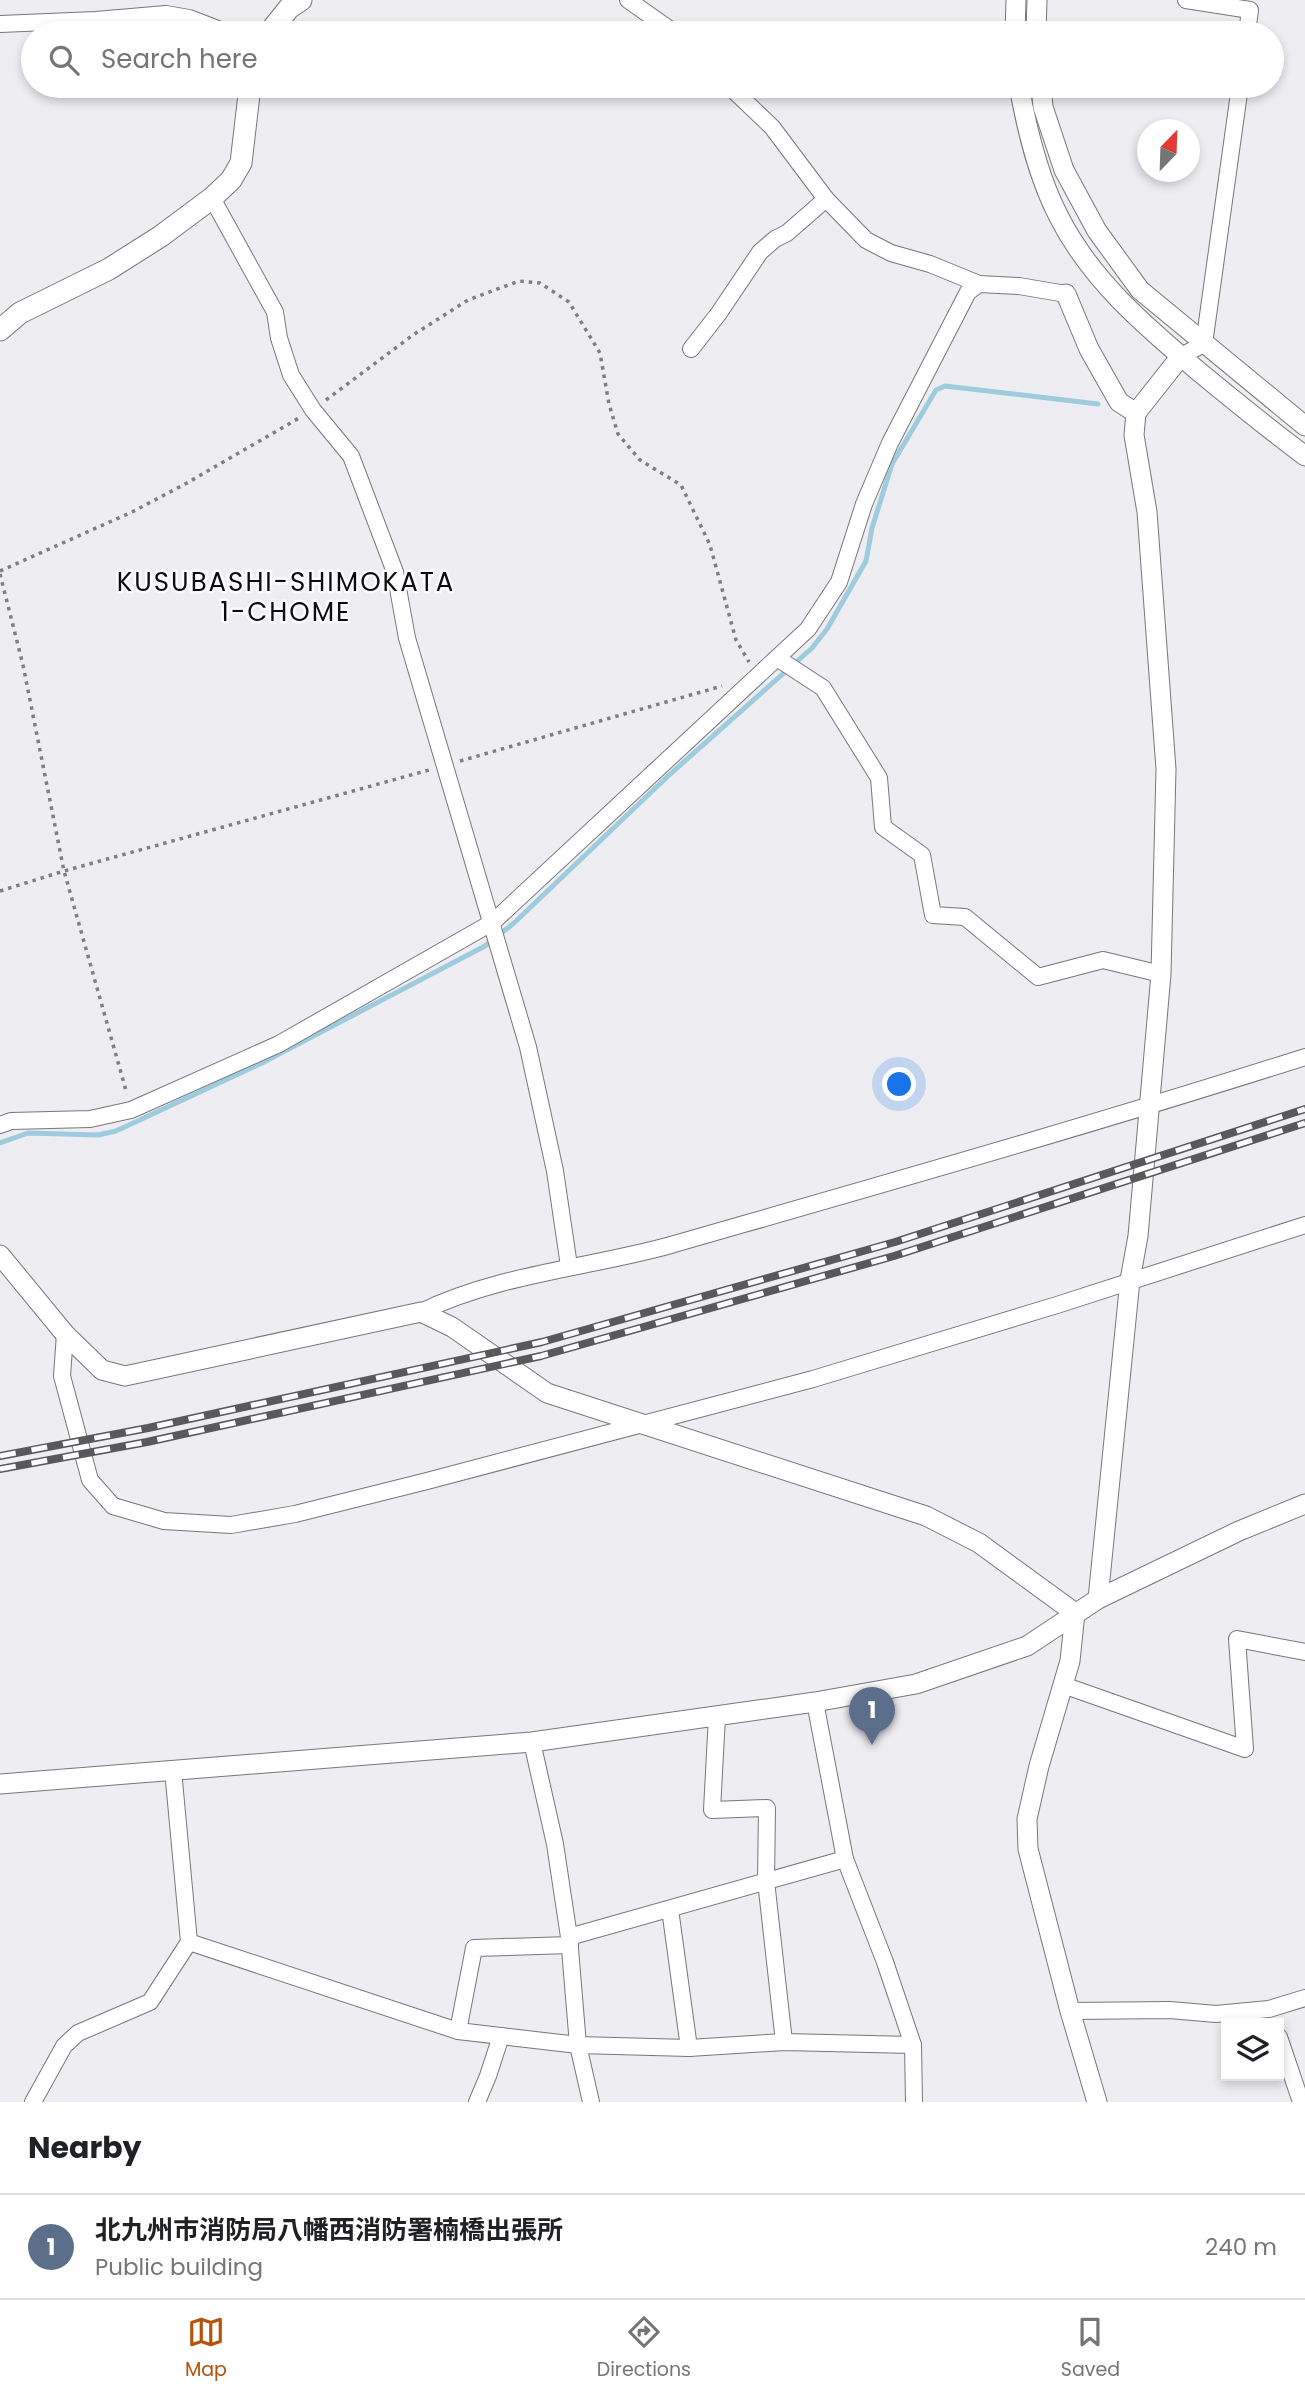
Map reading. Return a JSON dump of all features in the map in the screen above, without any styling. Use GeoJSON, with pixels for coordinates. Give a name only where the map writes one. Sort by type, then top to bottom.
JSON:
{"type":"FeatureCollection","features":[{"type":"Feature","properties":{"kind":"main road"},"geometry":{"type":"LineString","coordinates":[[279,21],[289,8],[301,0]]}},
{"type":"Feature","properties":{"kind":"main road"},"geometry":{"type":"LineString","coordinates":[[0,330],[20,313],[109,269],[212,198],[231,180],[241,163],[249,98]]}},
{"type":"Feature","properties":{"kind":"street"},"geometry":{"type":"LineString","coordinates":[[628,0],[657,21]]}},
{"type":"Feature","properties":{"kind":"street"},"geometry":{"type":"LineString","coordinates":[[1015,21],[1016,0]]}},
{"type":"Feature","properties":{"kind":"street"},"geometry":{"type":"LineString","coordinates":[[1036,21],[1037,0]]}},
{"type":"Feature","properties":{"kind":"street"},"geometry":{"type":"LineString","coordinates":[[1186,0],[1250,10],[1249,21]]}},
{"type":"Feature","properties":{"kind":"street"},"geometry":{"type":"LineString","coordinates":[[72,21],[166,14],[196,21]]}},
{"type":"Feature","properties":{"kind":"street"},"geometry":{"type":"LineString","coordinates":[[0,24],[21,23]]}},
{"type":"Feature","properties":{"kind":"street"},"geometry":{"type":"LineString","coordinates":[[742,98],[772,127],[826,199],[866,240],[891,253],[930,264],[979,285],[1019,286],[1066,293],[1089,349],[1119,402],[1136,413]]}},
{"type":"Feature","properties":{"kind":"street"},"geometry":{"type":"LineString","coordinates":[[1021,98],[1027,130],[1059,218],[1092,269],[1127,308],[1181,356],[1257,420],[1305,456]]}},
{"type":"Feature","properties":{"kind":"street"},"geometry":{"type":"LineString","coordinates":[[1042,98],[1064,170],[1097,231],[1140,290],[1305,426]]}},
{"type":"Feature","properties":{"kind":"street"},"geometry":{"type":"LineString","coordinates":[[1204,344],[1238,98]]}},
{"type":"Feature","properties":{"kind":"street"},"geometry":{"type":"LineString","coordinates":[[212,198],[275,312],[279,338],[291,375],[313,410],[351,456],[395,572],[407,638],[528,1047],[555,1171],[569,1266]]}},
{"type":"Feature","properties":{"kind":"street"},"geometry":{"type":"LineString","coordinates":[[691,349],[719,313],[760,251],[787,233],[826,199]]}},
{"type":"Feature","properties":{"kind":"street"},"geometry":{"type":"LineString","coordinates":[[0,1125],[11,1121],[90,1119],[131,1110],[279,1044],[493,922],[808,629],[839,582],[864,504],[890,443],[968,292],[979,285]]}},
{"type":"Feature","properties":{"kind":"street"},"geometry":{"type":"LineString","coordinates":[[1098,1600],[1130,1280],[1138,1236],[1161,974],[1166,769],[1147,512],[1134,435],[1136,413],[1181,356],[1204,344]]}},
{"type":"Feature","properties":{"kind":"street"},"geometry":{"type":"LineString","coordinates":[[776,658],[823,688],[879,778],[883,827],[922,855],[933,915],[965,917],[1038,977],[1103,960],[1161,974]]}},
{"type":"Feature","properties":{"kind":"street"},"geometry":{"type":"LineString","coordinates":[[0,1255],[65,1334],[102,1370],[125,1376],[421,1312],[455,1296],[569,1266],[662,1247],[1151,1106],[1305,1057]]}},
{"type":"Feature","properties":{"kind":"street"},"geometry":{"type":"LineString","coordinates":[[65,1334],[62,1376],[90,1480],[114,1506],[164,1521],[231,1525],[295,1514],[813,1379],[1057,1306],[1130,1280],[1305,1226]]}},
{"type":"Feature","properties":{"kind":"street"},"geometry":{"type":"LineString","coordinates":[[421,1312],[452,1326],[547,1393],[926,1516],[979,1543],[1076,1613]]}},
{"type":"Feature","properties":{"kind":"street"},"geometry":{"type":"LineString","coordinates":[[0,1784],[533,1742],[815,1702],[915,1684],[1027,1646],[1098,1600],[1239,1531],[1305,1504]]}},
{"type":"Feature","properties":{"kind":"street"},"geometry":{"type":"LineString","coordinates":[[1076,1613],[1070,1661],[1038,1766],[1027,1819],[1028,1849],[1070,2011],[1097,2102]]}},
{"type":"Feature","properties":{"kind":"street"},"geometry":{"type":"LineString","coordinates":[[1063,1685],[1245,1749],[1237,1639],[1305,1652]]}},
{"type":"Feature","properties":{"kind":"street"},"geometry":{"type":"LineString","coordinates":[[815,1702],[845,1859],[885,1962],[913,2045],[914,2102]]}},
{"type":"Feature","properties":{"kind":"street"},"geometry":{"type":"LineString","coordinates":[[717,1716],[712,1810],[767,1808],[766,1881],[784,2042]]}},
{"type":"Feature","properties":{"kind":"street"},"geometry":{"type":"LineString","coordinates":[[533,1742],[555,1844],[569,1941],[578,2045],[591,2102]]}},
{"type":"Feature","properties":{"kind":"street"},"geometry":{"type":"LineString","coordinates":[[33,2102],[64,2046],[78,2033],[150,2003],[189,1942],[173,1770]]}},
{"type":"Feature","properties":{"kind":"street"},"geometry":{"type":"LineString","coordinates":[[458,2031],[474,1948],[569,1941],[845,1859]]}},
{"type":"Feature","properties":{"kind":"street"},"geometry":{"type":"LineString","coordinates":[[670,1909],[689,2048]]}},
{"type":"Feature","properties":{"kind":"street"},"geometry":{"type":"LineString","coordinates":[[189,1942],[458,2031],[578,2045],[689,2048],[784,2042],[913,2045]]}},
{"type":"Feature","properties":{"kind":"street"},"geometry":{"type":"LineString","coordinates":[[1070,2011],[1170,2010],[1272,2016],[1305,1998]]}},
{"type":"Feature","properties":{"kind":"street"},"geometry":{"type":"LineString","coordinates":[[477,2102],[501,2036]]}},
{"type":"Feature","properties":{"kind":"street"},"geometry":{"type":"LineString","coordinates":[[1284,2052],[1301,2102]]}},
{"type":"Feature","properties":{"kind":"path"},"geometry":{"type":"LineString","coordinates":[[0,891],[64,871],[757,676],[736,640],[710,545],[681,485],[640,460],[618,434],[608,404],[600,354],[569,302],[540,283],[519,281],[468,300],[413,335],[313,410],[132,512],[0,573],[23,665],[64,871],[131,1110]]}},
{"type":"Feature","properties":{"kind":"waterway"},"geometry":{"type":"LineString","coordinates":[[0,1143],[28,1133],[98,1135],[116,1131],[262,1063],[485,946],[514,923],[668,776],[812,648],[827,629],[866,561],[872,528],[892,464],[936,390],[945,386],[1098,404]]}},
{"type":"Feature","properties":{"kind":"railway"},"geometry":{"type":"LineString","coordinates":[[0,1456],[148,1428],[542,1342],[895,1242],[1305,1109]]}},
{"type":"Feature","properties":{"kind":"railway"},"geometry":{"type":"LineString","coordinates":[[0,1469],[147,1442],[541,1356],[894,1256],[1305,1123]]}},
{"type":"Feature","properties":{"kind":"place","name":"北九州市消防局八幡西消防署楠橋出張所"},"geometry":{"type":"Point","coordinates":[872,1745]}},
{"type":"Feature","properties":{"kind":"district","name":"KUSUBASHI-SHIMOKATA 1-CHOME"},"geometry":{"type":"Point","coordinates":[286,597]}}]}
